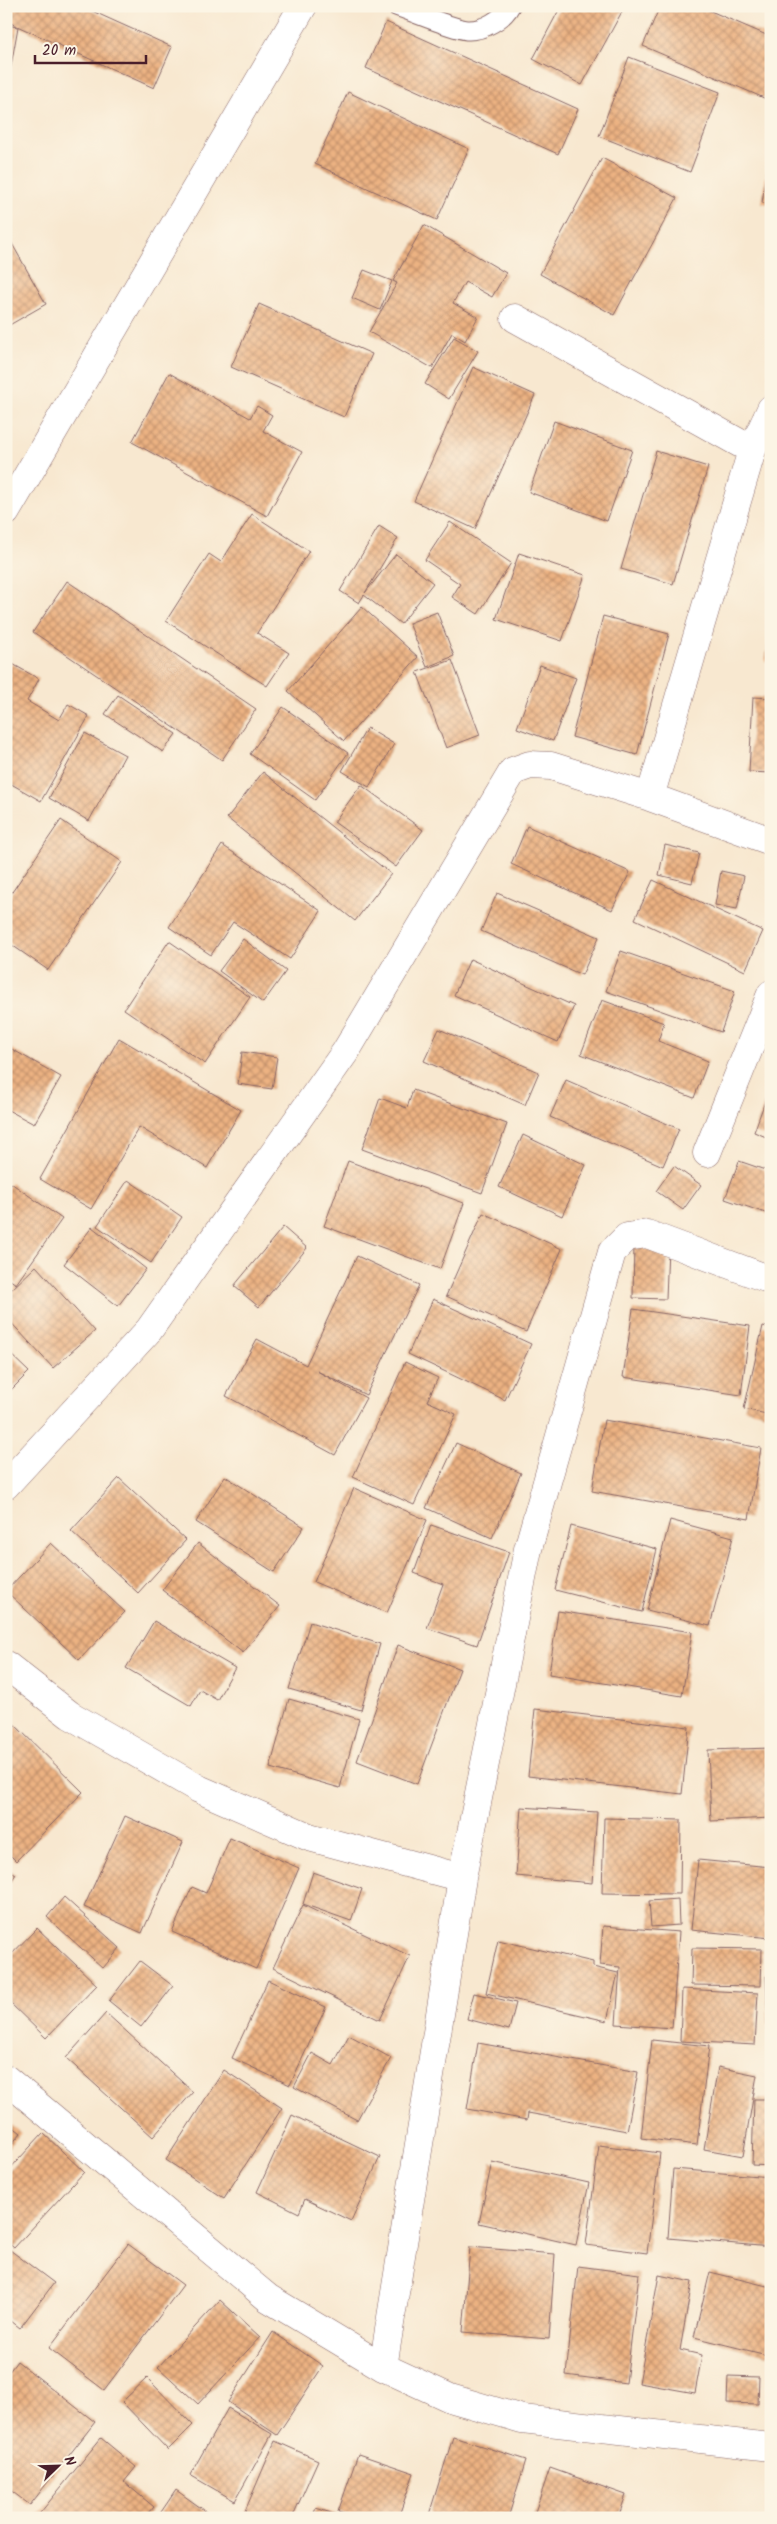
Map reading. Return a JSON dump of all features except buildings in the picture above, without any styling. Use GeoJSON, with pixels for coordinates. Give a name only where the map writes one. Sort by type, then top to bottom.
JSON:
{"type":"FeatureCollection","features":[{"type":"Feature","properties":{"kind":"street"},"geometry":{"type":"LineString","coordinates":[[6,512],[303,6]]}},
{"type":"Feature","properties":{"kind":"street"},"geometry":{"type":"LineString","coordinates":[[515,318],[752,450]]}},
{"type":"Feature","properties":{"kind":"street"},"geometry":{"type":"LineString","coordinates":[[650,797],[752,450],[771,409]]}},
{"type":"Feature","properties":{"kind":"street"},"geometry":{"type":"LineString","coordinates":[[6,1485],[149,1330],[346,1051],[513,772],[530,765],[551,766],[650,797],[771,841]]}},
{"type":"Feature","properties":{"kind":"street"},"geometry":{"type":"LineString","coordinates":[[706,1153],[771,994]]}},
{"type":"Feature","properties":{"kind":"street"},"geometry":{"type":"LineString","coordinates":[[383,2366],[462,1878],[528,1549],[612,1252],[627,1237],[647,1234],[771,1280]]}},
{"type":"Feature","properties":{"kind":"street"},"geometry":{"type":"LineString","coordinates":[[6,1665],[70,1715],[199,1789],[309,1837],[462,1878]]}},
{"type":"Feature","properties":{"kind":"street"},"geometry":{"type":"LineString","coordinates":[[6,2079],[268,2298],[383,2366],[450,2398],[522,2419],[771,2448]]}},
{"type":"Feature","properties":{"kind":"lane"},"geometry":{"type":"LineString","coordinates":[[396,6],[468,30],[490,25],[506,14],[510,6]]}}]}
